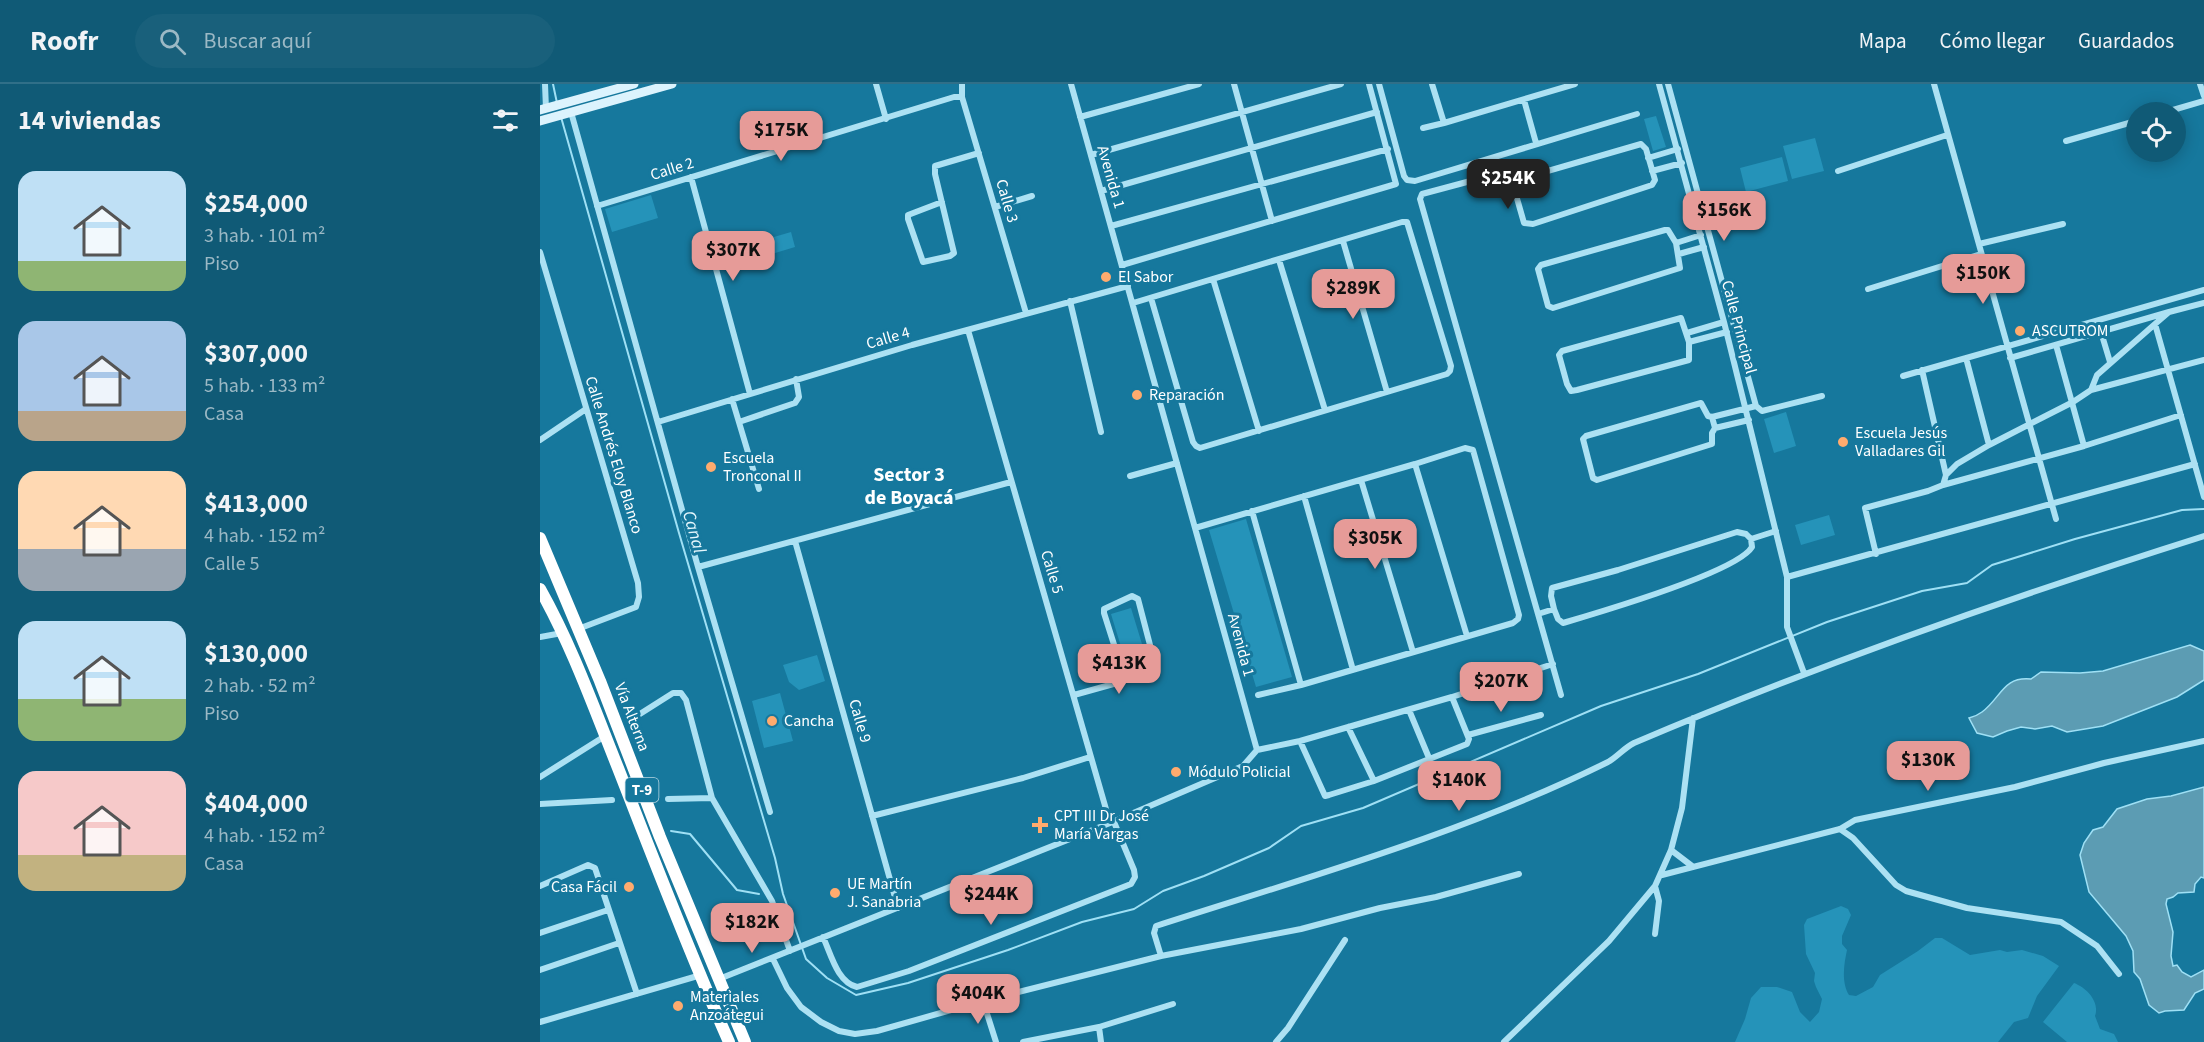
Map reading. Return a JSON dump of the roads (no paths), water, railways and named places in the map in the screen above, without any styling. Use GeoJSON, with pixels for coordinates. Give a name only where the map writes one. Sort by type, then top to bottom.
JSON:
{"type":"FeatureCollection","features":[{"type":"Feature","properties":{"kind":"highway","name":"Vía Alterna"},"geometry":{"type":"LineString","coordinates":[[540,538],[746,1042]]}},
{"type":"Feature","properties":{"kind":"highway","name":"Vía Alterna"},"geometry":{"type":"LineString","coordinates":[[540,589],[563,633],[729,1042]]}},
{"type":"Feature","properties":{"kind":"street"},"geometry":{"type":"LineString","coordinates":[[545,84],[548,111]]}},
{"type":"Feature","properties":{"kind":"street"},"geometry":{"type":"LineString","coordinates":[[540,121],[548,111],[567,103],[634,84]]}},
{"type":"Feature","properties":{"kind":"street"},"geometry":{"type":"LineString","coordinates":[[548,111],[570,113],[672,84]]}},
{"type":"Feature","properties":{"kind":"street"},"geometry":{"type":"LineString","coordinates":[[876,84],[886,118]]}},
{"type":"Feature","properties":{"kind":"street","name":"Calle 3"},"geometry":{"type":"LineString","coordinates":[[962,84],[962,97],[1026,313]]}},
{"type":"Feature","properties":{"kind":"street","name":"Avenida 1"},"geometry":{"type":"LineString","coordinates":[[1071,84],[1257,750]]}},
{"type":"Feature","properties":{"kind":"street"},"geometry":{"type":"LineString","coordinates":[[1080,117],[1199,84]]}},
{"type":"Feature","properties":{"kind":"street"},"geometry":{"type":"LineString","coordinates":[[1234,84],[1272,221]]}},
{"type":"Feature","properties":{"kind":"street"},"geometry":{"type":"LineString","coordinates":[[1091,156],[1341,84]]}},
{"type":"Feature","properties":{"kind":"street"},"geometry":{"type":"LineString","coordinates":[[1122,265],[1396,184],[1369,84]]}},
{"type":"Feature","properties":{"kind":"street"},"geometry":{"type":"LineString","coordinates":[[1379,84],[1407,180],[1415,182],[1536,143],[1637,114]]}},
{"type":"Feature","properties":{"kind":"street"},"geometry":{"type":"LineString","coordinates":[[1432,84],[1444,123]]}},
{"type":"Feature","properties":{"kind":"street"},"geometry":{"type":"LineString","coordinates":[[1423,128],[1575,84]]}},
{"type":"Feature","properties":{"kind":"street","name":"Calle Principal"},"geometry":{"type":"LineString","coordinates":[[1659,84],[1749,420],[1787,578],[1786,627],[1804,673]]}},
{"type":"Feature","properties":{"kind":"street"},"geometry":{"type":"LineString","coordinates":[[1668,84],[1756,406],[1762,411],[1822,396]]}},
{"type":"Feature","properties":{"kind":"street"},"geometry":{"type":"LineString","coordinates":[[1934,84],[2056,519]]}},
{"type":"Feature","properties":{"kind":"street"},"geometry":{"type":"LineString","coordinates":[[2200,84],[2204,96]]}},
{"type":"Feature","properties":{"kind":"street","name":"Calle 2"},"geometry":{"type":"LineString","coordinates":[[597,206],[954,97],[962,97]]}},
{"type":"Feature","properties":{"kind":"street"},"geometry":{"type":"LineString","coordinates":[[1524,100],[1536,143]]}},
{"type":"Feature","properties":{"kind":"street"},"geometry":{"type":"LineString","coordinates":[[2186,106],[2204,101]]}},
{"type":"Feature","properties":{"kind":"street"},"geometry":{"type":"LineString","coordinates":[[1101,191],[1377,112]]}},
{"type":"Feature","properties":{"kind":"street"},"geometry":{"type":"LineString","coordinates":[[570,113],[698,567],[770,812]]}},
{"type":"Feature","properties":{"kind":"street"},"geometry":{"type":"LineString","coordinates":[[2066,141],[2126,124]]}},
{"type":"Feature","properties":{"kind":"street"},"geometry":{"type":"LineString","coordinates":[[1838,171],[1947,135]]}},
{"type":"Feature","properties":{"kind":"street"},"geometry":{"type":"LineString","coordinates":[[1641,144],[1646,149],[1648,158],[1655,180],[1653,185],[1533,224],[1524,223],[1514,188],[1517,180],[1641,144]]}},
{"type":"Feature","properties":{"kind":"street"},"geometry":{"type":"LineString","coordinates":[[1111,226],[1388,149]]}},
{"type":"Feature","properties":{"kind":"street"},"geometry":{"type":"LineString","coordinates":[[1648,158],[1678,149]]}},
{"type":"Feature","properties":{"kind":"street"},"geometry":{"type":"LineString","coordinates":[[942,202],[908,215],[923,262],[954,253],[935,166],[979,153]]}},
{"type":"Feature","properties":{"kind":"street"},"geometry":{"type":"LineString","coordinates":[[1652,171],[1682,163]]}},
{"type":"Feature","properties":{"kind":"street"},"geometry":{"type":"LineString","coordinates":[[1493,175],[1422,194],[1419,199],[1562,694]]}},
{"type":"Feature","properties":{"kind":"street"},"geometry":{"type":"LineString","coordinates":[[691,177],[750,393]]}},
{"type":"Feature","properties":{"kind":"street"},"geometry":{"type":"LineString","coordinates":[[995,207],[1032,196]]}},
{"type":"Feature","properties":{"kind":"street"},"geometry":{"type":"LineString","coordinates":[[1133,303],[1407,222],[1451,366],[1450,371],[1259,431],[1206,446],[1196,446],[1151,298]]}},
{"type":"Feature","properties":{"kind":"street"},"geometry":{"type":"LineString","coordinates":[[1979,244],[2062,224]]}},
{"type":"Feature","properties":{"kind":"street"},"geometry":{"type":"LineString","coordinates":[[1665,230],[1668,230],[1676,243],[1679,254],[1680,268],[1553,308],[1548,306],[1538,269],[1541,265],[1665,230]]}},
{"type":"Feature","properties":{"kind":"street"},"geometry":{"type":"LineString","coordinates":[[1676,243],[1701,235]]}},
{"type":"Feature","properties":{"kind":"street"},"geometry":{"type":"LineString","coordinates":[[1343,241],[1387,392]]}},
{"type":"Feature","properties":{"kind":"street"},"geometry":{"type":"LineString","coordinates":[[1679,254],[1704,247]]}},
{"type":"Feature","properties":{"kind":"street","name":"Calle Andrés Eloy Blanco"},"geometry":{"type":"LineString","coordinates":[[540,252],[544,276],[638,582],[639,597],[636,607],[578,629]]}},
{"type":"Feature","properties":{"kind":"street"},"geometry":{"type":"LineString","coordinates":[[1868,289],[1981,254]]}},
{"type":"Feature","properties":{"kind":"street"},"geometry":{"type":"LineString","coordinates":[[1278,260],[1325,410]]}},
{"type":"Feature","properties":{"kind":"street"},"geometry":{"type":"LineString","coordinates":[[1213,279],[1259,431]]}},
{"type":"Feature","properties":{"kind":"street","name":"Calle 4"},"geometry":{"type":"LineString","coordinates":[[658,422],[796,379],[1128,286]]}},
{"type":"Feature","properties":{"kind":"street"},"geometry":{"type":"LineString","coordinates":[[1903,376],[2204,290]]}},
{"type":"Feature","properties":{"kind":"street"},"geometry":{"type":"LineString","coordinates":[[1070,302],[1101,432]]}},
{"type":"Feature","properties":{"kind":"street"},"geometry":{"type":"LineString","coordinates":[[2010,358],[2204,303]]}},
{"type":"Feature","properties":{"kind":"street"},"geometry":{"type":"LineString","coordinates":[[2091,390],[2097,375],[2110,362],[2169,312]]}},
{"type":"Feature","properties":{"kind":"street"},"geometry":{"type":"LineString","coordinates":[[1681,318],[1687,333],[1689,360],[1572,391],[1567,384],[1559,355],[1562,351],[1681,318]]}},
{"type":"Feature","properties":{"kind":"street"},"geometry":{"type":"LineString","coordinates":[[1687,333],[1724,322]]}},
{"type":"Feature","properties":{"kind":"street"},"geometry":{"type":"LineString","coordinates":[[2155,324],[2203,490]]}},
{"type":"Feature","properties":{"kind":"street","name":"Calle 5"},"geometry":{"type":"LineString","coordinates":[[820,938],[843,979],[849,985],[857,987],[929,963],[1131,884],[1134,877],[1134,870],[1112,823],[1090,757],[968,330]]}},
{"type":"Feature","properties":{"kind":"street"},"geometry":{"type":"LineString","coordinates":[[1689,342],[1727,332]]}},
{"type":"Feature","properties":{"kind":"street"},"geometry":{"type":"LineString","coordinates":[[2101,332],[2110,362]]}},
{"type":"Feature","properties":{"kind":"street"},"geometry":{"type":"LineString","coordinates":[[2056,345],[2084,446]]}},
{"type":"Feature","properties":{"kind":"street"},"geometry":{"type":"LineString","coordinates":[[1966,358],[1989,445]]}},
{"type":"Feature","properties":{"kind":"street"},"geometry":{"type":"LineString","coordinates":[[1943,485],[1946,475],[1957,464],[2073,402],[2091,390],[2204,360]]}},
{"type":"Feature","properties":{"kind":"street"},"geometry":{"type":"LineString","coordinates":[[1922,370],[1946,475]]}},
{"type":"Feature","properties":{"kind":"street"},"geometry":{"type":"LineString","coordinates":[[739,422],[795,403],[799,397],[796,379]]}},
{"type":"Feature","properties":{"kind":"street"},"geometry":{"type":"LineString","coordinates":[[732,399],[759,489]]}},
{"type":"Feature","properties":{"kind":"street"},"geometry":{"type":"LineString","coordinates":[[1712,417],[1715,428],[1712,433],[1712,444],[1597,480],[1593,478],[1582,439],[1591,434],[1701,403],[1708,416],[1712,417],[1756,406]]}},
{"type":"Feature","properties":{"kind":"street"},"geometry":{"type":"LineString","coordinates":[[540,440],[586,409]]}},
{"type":"Feature","properties":{"kind":"street"},"geometry":{"type":"LineString","coordinates":[[1876,554],[1865,507],[2084,446],[2181,415]]}},
{"type":"Feature","properties":{"kind":"street"},"geometry":{"type":"LineString","coordinates":[[1715,428],[1749,420]]}},
{"type":"Feature","properties":{"kind":"street"},"geometry":{"type":"LineString","coordinates":[[1195,528],[1465,448],[1473,450],[1519,615],[1518,620],[1353,670],[1258,695]]}},
{"type":"Feature","properties":{"kind":"street"},"geometry":{"type":"LineString","coordinates":[[1130,476],[1177,463]]}},
{"type":"Feature","properties":{"kind":"street"},"geometry":{"type":"LineString","coordinates":[[1415,464],[1467,636]]}},
{"type":"Feature","properties":{"kind":"street"},"geometry":{"type":"LineString","coordinates":[[1787,578],[2195,464]]}},
{"type":"Feature","properties":{"kind":"street"},"geometry":{"type":"LineString","coordinates":[[1360,480],[1413,652]]}},
{"type":"Feature","properties":{"kind":"street"},"geometry":{"type":"LineString","coordinates":[[698,567],[1011,482]]}},
{"type":"Feature","properties":{"kind":"street"},"geometry":{"type":"LineString","coordinates":[[1304,496],[1353,670]]}},
{"type":"Feature","properties":{"kind":"street"},"geometry":{"type":"LineString","coordinates":[[1252,511],[1301,685]]}},
{"type":"Feature","properties":{"kind":"street"},"geometry":{"type":"LineString","coordinates":[[1751,539],[1776,531]]}},
{"type":"Feature","properties":{"kind":"street"},"geometry":{"type":"LineString","coordinates":[[1737,532],[1746,534],[1751,539],[1752,547],[1745,555],[1710,574],[1563,623],[1558,619],[1554,609],[1552,588],[1618,570],[1737,532]]}},
{"type":"Feature","properties":{"kind":"street"},"geometry":{"type":"LineString","coordinates":[[1161,956],[1154,933],[1156,926],[1337,868],[1455,827],[1610,761],[1634,743],[1804,673],[2097,569],[2204,536]]}},
{"type":"Feature","properties":{"kind":"street","name":"Calle 9"},"geometry":{"type":"LineString","coordinates":[[795,541],[898,908]]}},
{"type":"Feature","properties":{"kind":"street"},"geometry":{"type":"LineString","coordinates":[[1074,696],[1121,680],[1123,673],[1120,663],[1104,609],[1132,596],[1138,599],[1150,645],[1144,653],[1120,663]]}},
{"type":"Feature","properties":{"kind":"street"},"geometry":{"type":"LineString","coordinates":[[1538,614],[1554,609]]}},
{"type":"Feature","properties":{"kind":"street"},"geometry":{"type":"LineString","coordinates":[[540,638],[563,633]]}},
{"type":"Feature","properties":{"kind":"street"},"geometry":{"type":"LineString","coordinates":[[719,979],[1112,823],[1244,766],[1257,750],[1300,741],[1408,710],[1553,664]]}},
{"type":"Feature","properties":{"kind":"street"},"geometry":{"type":"LineString","coordinates":[[632,719],[673,693],[681,693],[686,700],[712,798],[772,901],[792,950]]}},
{"type":"Feature","properties":{"kind":"street"},"geometry":{"type":"LineString","coordinates":[[1300,741],[1325,796],[1374,781],[1467,744],[1468,735],[1452,697]]}},
{"type":"Feature","properties":{"kind":"street"},"geometry":{"type":"LineString","coordinates":[[1408,710],[1429,758]]}},
{"type":"Feature","properties":{"kind":"street"},"geometry":{"type":"LineString","coordinates":[[1468,735],[1541,715]]}},
{"type":"Feature","properties":{"kind":"street"},"geometry":{"type":"LineString","coordinates":[[1504,1042],[1609,940],[1656,886],[1671,850],[1682,808],[1693,718]]}},
{"type":"Feature","properties":{"kind":"street"},"geometry":{"type":"LineString","coordinates":[[1348,727],[1374,781]]}},
{"type":"Feature","properties":{"kind":"street"},"geometry":{"type":"LineString","coordinates":[[540,777],[605,736]]}},
{"type":"Feature","properties":{"kind":"street"},"geometry":{"type":"LineString","coordinates":[[1662,875],[1840,829],[1855,820],[2015,787],[2104,763],[2204,741]]}},
{"type":"Feature","properties":{"kind":"street"},"geometry":{"type":"LineString","coordinates":[[872,816],[1023,778],[1090,757]]}},
{"type":"Feature","properties":{"kind":"street"},"geometry":{"type":"LineString","coordinates":[[668,799],[712,798]]}},
{"type":"Feature","properties":{"kind":"street"},"geometry":{"type":"LineString","coordinates":[[540,804],[612,800]]}},
{"type":"Feature","properties":{"kind":"street"},"geometry":{"type":"LineString","coordinates":[[1840,829],[1853,838],[1896,885],[1906,891],[1967,908],[2061,922],[2097,946],[2119,974]]}},
{"type":"Feature","properties":{"kind":"street"},"geometry":{"type":"LineString","coordinates":[[1671,850],[1692,866]]}},
{"type":"Feature","properties":{"kind":"street"},"geometry":{"type":"LineString","coordinates":[[540,886],[588,865],[595,868],[637,994]]}},
{"type":"Feature","properties":{"kind":"street"},"geometry":{"type":"LineString","coordinates":[[773,959],[787,988],[801,1007],[821,1022],[839,1031],[855,1034],[877,1031],[983,1001],[1161,956],[1301,929],[1436,897],[1519,874]]}},
{"type":"Feature","properties":{"kind":"street"},"geometry":{"type":"LineString","coordinates":[[1655,934],[1659,901],[1656,886]]}},
{"type":"Feature","properties":{"kind":"street"},"geometry":{"type":"LineString","coordinates":[[540,933],[608,910]]}},
{"type":"Feature","properties":{"kind":"street"},"geometry":{"type":"LineString","coordinates":[[1276,1042],[1345,940]]}},
{"type":"Feature","properties":{"kind":"street"},"geometry":{"type":"LineString","coordinates":[[540,970],[619,943]]}},
{"type":"Feature","properties":{"kind":"street"},"geometry":{"type":"LineString","coordinates":[[540,1022],[701,975]]}},
{"type":"Feature","properties":{"kind":"street"},"geometry":{"type":"LineString","coordinates":[[983,1001],[996,1042]]}},
{"type":"Feature","properties":{"kind":"street"},"geometry":{"type":"LineString","coordinates":[[1023,1042],[1099,1027],[1173,1004]]}},
{"type":"Feature","properties":{"kind":"street"},"geometry":{"type":"LineString","coordinates":[[1099,1027],[1101,1042]]}},
{"type":"Feature","properties":{"kind":"waterway","name":"Canal"},"geometry":{"type":"LineString","coordinates":[[553,84],[557,103]]}},
{"type":"Feature","properties":{"kind":"waterway"},"geometry":{"type":"LineString","coordinates":[[561,117],[679,533],[775,858],[783,894],[806,959],[827,978],[856,995],[908,983],[1008,950],[1082,922],[1134,909],[1163,891],[1269,848],[1301,826],[1363,808],[1601,706],[1698,674],[1827,622],[1922,591],[1967,583],[1992,565],[2075,539],[2182,510],[2204,509]]}},
{"type":"Feature","properties":{"kind":"waterway"},"geometry":{"type":"LineString","coordinates":[[671,831],[690,834],[737,890],[759,894]]}},
{"type":"Feature","properties":{"kind":"place","name":"El Sabor"},"geometry":{"type":"Point","coordinates":[1106,277]}},
{"type":"Feature","properties":{"kind":"place","name":"ASCUTROM"},"geometry":{"type":"Point","coordinates":[2020,331]}},
{"type":"Feature","properties":{"kind":"place","name":"Reparación"},"geometry":{"type":"Point","coordinates":[1137,395]}},
{"type":"Feature","properties":{"kind":"place","name":"Escuela Jesús Valladares Gil"},"geometry":{"type":"Point","coordinates":[1843,442]}},
{"type":"Feature","properties":{"kind":"place","name":"Escuela Tronconal II"},"geometry":{"type":"Point","coordinates":[711,467]}},
{"type":"Feature","properties":{"kind":"place","name":"Cancha"},"geometry":{"type":"Point","coordinates":[772,721]}},
{"type":"Feature","properties":{"kind":"place","name":"Módulo Policial"},"geometry":{"type":"Point","coordinates":[1176,772]}},
{"type":"Feature","properties":{"kind":"place","name":"CPT III Dr José María Vargas"},"geometry":{"type":"Point","coordinates":[1040,825]}},
{"type":"Feature","properties":{"kind":"place","name":"Casa Fácil"},"geometry":{"type":"Point","coordinates":[629,887]}},
{"type":"Feature","properties":{"kind":"place","name":"UE Martín J. Sanabria"},"geometry":{"type":"Point","coordinates":[835,893]}},
{"type":"Feature","properties":{"kind":"place","name":"Materiales Anzoátegui"},"geometry":{"type":"Point","coordinates":[678,1006]}},
{"type":"Feature","properties":{"kind":"district","name":"Sector 3 de Boyacá"},"geometry":{"type":"Point","coordinates":[909,486]}}]}
